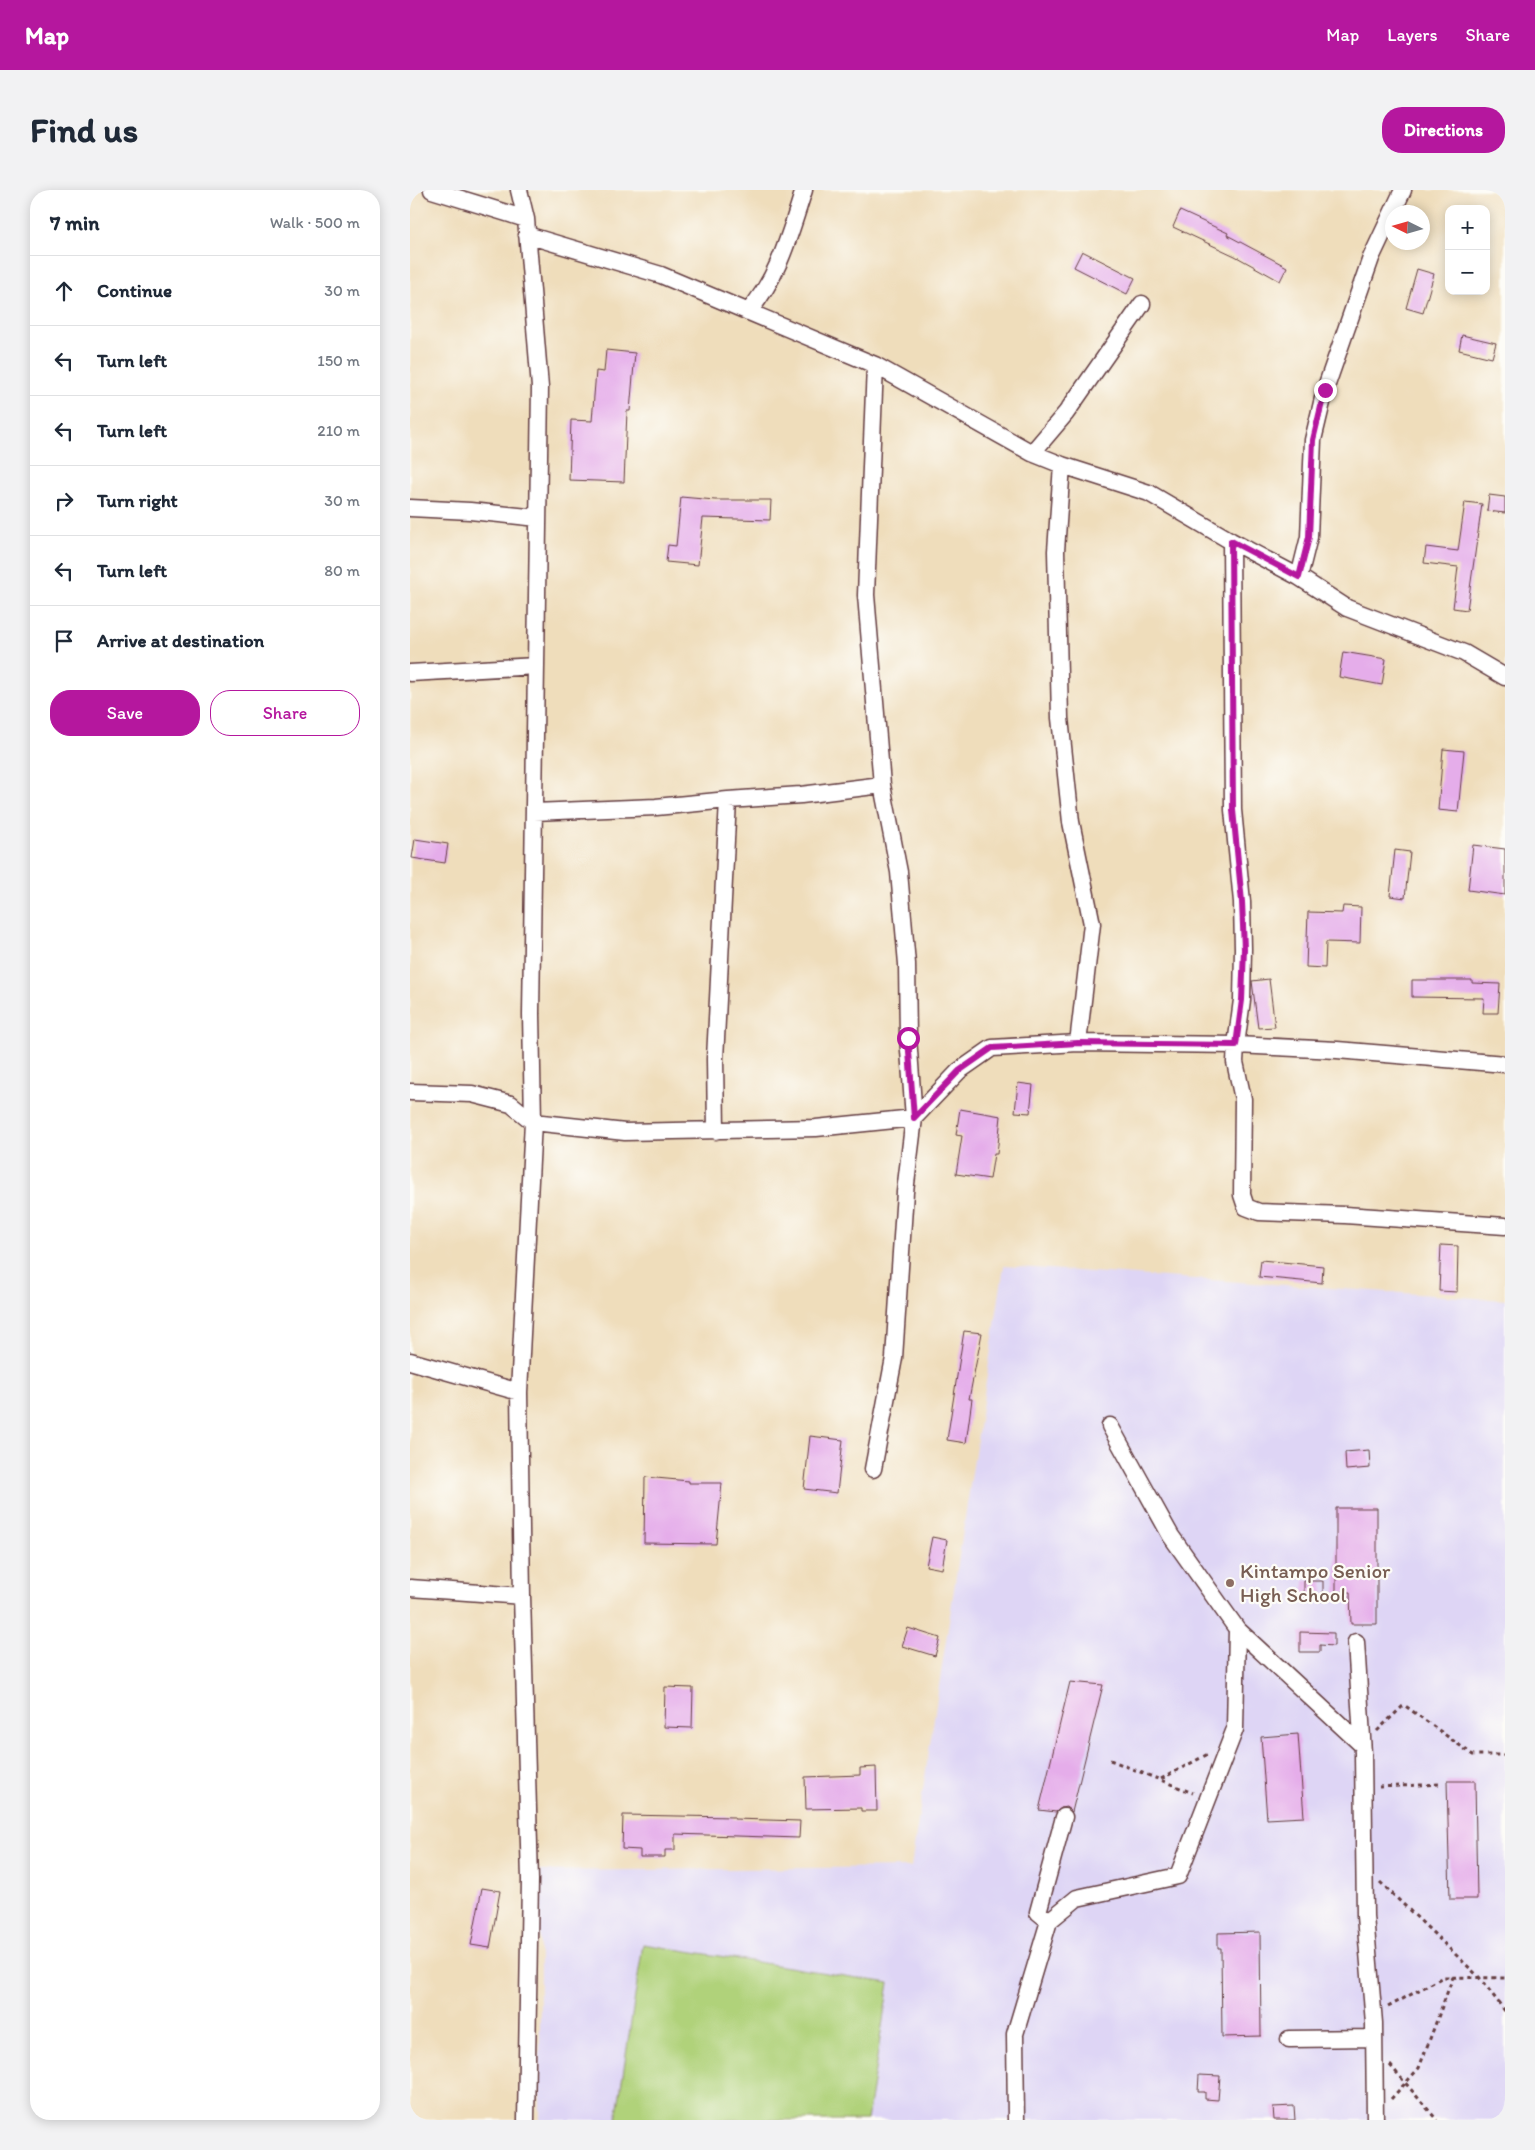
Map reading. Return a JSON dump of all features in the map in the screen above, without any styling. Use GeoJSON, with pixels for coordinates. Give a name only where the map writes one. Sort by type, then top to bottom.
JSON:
{"type":"FeatureCollection","features":[{"type":"Feature","properties":{"kind":"street"},"geometry":{"type":"LineString","coordinates":[[432,190],[526,218]]}},
{"type":"Feature","properties":{"kind":"street"},"geometry":{"type":"LineString","coordinates":[[519,190],[526,218],[540,387],[532,1014],[533,1122],[519,1392],[522,1596],[530,1880],[526,2120]]}},
{"type":"Feature","properties":{"kind":"street"},"geometry":{"type":"LineString","coordinates":[[748,312],[762,296],[779,264],[804,190]]}},
{"type":"Feature","properties":{"kind":"street"},"geometry":{"type":"LineString","coordinates":[[1299,577],[1309,537],[1313,440],[1325,390],[1371,258],[1403,190]]}},
{"type":"Feature","properties":{"kind":"street"},"geometry":{"type":"LineString","coordinates":[[527,235],[661,275],[875,366],[1032,453],[1062,465],[1149,493],[1231,541],[1299,577],[1347,608],[1464,653],[1505,677]]}},
{"type":"Feature","properties":{"kind":"street"},"geometry":{"type":"LineString","coordinates":[[1032,453],[1066,413],[1142,304]]}},
{"type":"Feature","properties":{"kind":"street"},"geometry":{"type":"LineString","coordinates":[[873,1469],[894,1358],[906,1192],[914,1118],[908,1038],[907,964],[899,872],[882,785],[866,595],[875,366]]}},
{"type":"Feature","properties":{"kind":"street"},"geometry":{"type":"LineString","coordinates":[[1062,465],[1056,550],[1060,718],[1071,822],[1092,924],[1078,1043]]}},
{"type":"Feature","properties":{"kind":"street"},"geometry":{"type":"LineString","coordinates":[[410,508],[470,511],[538,518]]}},
{"type":"Feature","properties":{"kind":"street"},"geometry":{"type":"LineString","coordinates":[[1231,541],[1233,810],[1242,902],[1244,949],[1242,1000],[1236,1045],[1237,1078],[1243,1099],[1242,1195],[1246,1207],[1259,1212],[1345,1215],[1505,1226]]}},
{"type":"Feature","properties":{"kind":"street"},"geometry":{"type":"LineString","coordinates":[[410,673],[536,666]]}},
{"type":"Feature","properties":{"kind":"street"},"geometry":{"type":"LineString","coordinates":[[534,812],[656,807],[801,795],[882,785]]}},
{"type":"Feature","properties":{"kind":"street"},"geometry":{"type":"LineString","coordinates":[[716,1131],[714,1059],[728,800]]}},
{"type":"Feature","properties":{"kind":"street"},"geometry":{"type":"LineString","coordinates":[[410,1092],[464,1094],[494,1099],[511,1104],[533,1122],[625,1132],[716,1131],[816,1128],[914,1118],[959,1071],[992,1048],[1078,1043],[1236,1045],[1337,1050],[1505,1064]]}},
{"type":"Feature","properties":{"kind":"street"},"geometry":{"type":"LineString","coordinates":[[410,1361],[519,1392]]}},
{"type":"Feature","properties":{"kind":"street"},"geometry":{"type":"LineString","coordinates":[[1110,1426],[1171,1536],[1237,1629],[1362,1746]]}},
{"type":"Feature","properties":{"kind":"street"},"geometry":{"type":"LineString","coordinates":[[410,1588],[522,1596]]}},
{"type":"Feature","properties":{"kind":"street"},"geometry":{"type":"LineString","coordinates":[[1016,2120],[1015,2034],[1049,1920],[1077,1898],[1178,1876],[1235,1729],[1237,1629]]}},
{"type":"Feature","properties":{"kind":"street"},"geometry":{"type":"LineString","coordinates":[[1356,1642],[1362,1746],[1366,1916],[1374,2015],[1375,2118]]}},
{"type":"Feature","properties":{"kind":"street"},"geometry":{"type":"LineString","coordinates":[[1049,1920],[1038,1912],[1064,1817]]}},
{"type":"Feature","properties":{"kind":"street"},"geometry":{"type":"LineString","coordinates":[[1289,2039],[1374,2043]]}},
{"type":"Feature","properties":{"kind":"path"},"geometry":{"type":"LineString","coordinates":[[1362,1746],[1404,1705],[1474,1756],[1505,1755]]}},
{"type":"Feature","properties":{"kind":"path"},"geometry":{"type":"LineString","coordinates":[[1160,1780],[1230,1743]]}},
{"type":"Feature","properties":{"kind":"path"},"geometry":{"type":"LineString","coordinates":[[1110,1760],[1208,1799]]}},
{"type":"Feature","properties":{"kind":"path"},"geometry":{"type":"LineString","coordinates":[[1363,1788],[1441,1784]]}},
{"type":"Feature","properties":{"kind":"path"},"geometry":{"type":"LineString","coordinates":[[1365,1868],[1479,1977],[1505,2011]]}},
{"type":"Feature","properties":{"kind":"path"},"geometry":{"type":"LineString","coordinates":[[1374,2015],[1443,1977],[1505,1978]]}},
{"type":"Feature","properties":{"kind":"path"},"geometry":{"type":"LineString","coordinates":[[1375,2118],[1419,2068],[1453,1977]]}},
{"type":"Feature","properties":{"kind":"path"},"geometry":{"type":"LineString","coordinates":[[1374,2043],[1437,2120]]}},
{"type":"Feature","properties":{"kind":"shaded area","name":"Kintampo Senior High School"},"geometry":{"type":"Polygon","coordinates":[[[1004,1266],[1505,1300],[1505,2120],[540,2120],[540,1871],[911,1867],[1004,1266]]]}},
{"type":"Feature","properties":{"kind":"green space"},"geometry":{"type":"Polygon","coordinates":[[[643,1944],[889,1983],[867,2120],[616,2120],[643,1944]]]}},
{"type":"Feature","properties":{"kind":"building"},"geometry":{"type":"Polygon","coordinates":[[[1180,211],[1228,233],[1227,235],[1287,267],[1280,281],[1235,256],[1173,227],[1180,211]]]}},
{"type":"Feature","properties":{"kind":"building"},"geometry":{"type":"Polygon","coordinates":[[[1082,251],[1135,278],[1127,294],[1074,267],[1082,251]]]}},
{"type":"Feature","properties":{"kind":"building"},"geometry":{"type":"Polygon","coordinates":[[[1417,269],[1434,274],[1423,313],[1406,308],[1417,269]]]}},
{"type":"Feature","properties":{"kind":"building"},"geometry":{"type":"Polygon","coordinates":[[[1462,335],[1496,343],[1492,358],[1459,350],[1462,335]]]}},
{"type":"Feature","properties":{"kind":"building"},"geometry":{"type":"Polygon","coordinates":[[[606,350],[635,353],[630,411],[627,411],[624,482],[569,480],[571,420],[592,421],[596,371],[604,372],[606,350]]]}},
{"type":"Feature","properties":{"kind":"building"},"geometry":{"type":"Polygon","coordinates":[[[1489,495],[1505,497],[1505,513],[1487,511],[1489,495]]]}},
{"type":"Feature","properties":{"kind":"building"},"geometry":{"type":"Polygon","coordinates":[[[681,497],[715,500],[771,500],[770,520],[703,518],[698,565],[666,562],[668,545],[676,546],[681,497]]]}},
{"type":"Feature","properties":{"kind":"building"},"geometry":{"type":"Polygon","coordinates":[[[1465,502],[1482,504],[1467,610],[1453,608],[1458,567],[1424,563],[1426,547],[1458,551],[1465,502]]]}},
{"type":"Feature","properties":{"kind":"building"},"geometry":{"type":"Polygon","coordinates":[[[1343,652],[1386,659],[1382,685],[1339,677],[1343,652]]]}},
{"type":"Feature","properties":{"kind":"building"},"geometry":{"type":"Polygon","coordinates":[[[1443,749],[1464,751],[1458,812],[1438,810],[1443,749]]]}},
{"type":"Feature","properties":{"kind":"building"},"geometry":{"type":"Polygon","coordinates":[[[415,839],[448,844],[445,863],[412,858],[415,839]]]}},
{"type":"Feature","properties":{"kind":"building"},"geometry":{"type":"Polygon","coordinates":[[[1473,845],[1505,849],[1505,895],[1468,890],[1473,845]]]}},
{"type":"Feature","properties":{"kind":"building"},"geometry":{"type":"Polygon","coordinates":[[[1395,850],[1410,852],[1405,898],[1390,896],[1395,850]]]}},
{"type":"Feature","properties":{"kind":"building"},"geometry":{"type":"Polygon","coordinates":[[[1343,906],[1361,907],[1360,943],[1326,942],[1325,968],[1306,967],[1308,912],[1342,913],[1343,906]]]}},
{"type":"Feature","properties":{"kind":"building"},"geometry":{"type":"Polygon","coordinates":[[[1269,979],[1275,1027],[1258,1028],[1252,981],[1269,979]]]}},
{"type":"Feature","properties":{"kind":"building"},"geometry":{"type":"Polygon","coordinates":[[[1412,980],[1472,980],[1472,983],[1500,984],[1498,1013],[1483,1013],[1484,998],[1412,997],[1412,980]]]}},
{"type":"Feature","properties":{"kind":"building"},"geometry":{"type":"Polygon","coordinates":[[[1018,1083],[1033,1085],[1030,1113],[1015,1112],[1018,1083]]]}},
{"type":"Feature","properties":{"kind":"building"},"geometry":{"type":"Polygon","coordinates":[[[960,1109],[1001,1116],[997,1154],[994,1154],[990,1179],[956,1174],[962,1136],[956,1135],[960,1109]]]}},
{"type":"Feature","properties":{"kind":"building"},"geometry":{"type":"Polygon","coordinates":[[[1441,1245],[1458,1246],[1457,1292],[1439,1291],[1441,1245]]]}},
{"type":"Feature","properties":{"kind":"building"},"geometry":{"type":"Polygon","coordinates":[[[1261,1260],[1323,1266],[1322,1283],[1259,1277],[1261,1260]]]}},
{"type":"Feature","properties":{"kind":"building"},"geometry":{"type":"Polygon","coordinates":[[[964,1331],[982,1333],[969,1399],[972,1399],[966,1443],[947,1440],[964,1331]]]}},
{"type":"Feature","properties":{"kind":"building"},"geometry":{"type":"Polygon","coordinates":[[[810,1436],[843,1440],[837,1493],[804,1489],[810,1436]]]}},
{"type":"Feature","properties":{"kind":"building"},"geometry":{"type":"Polygon","coordinates":[[[1369,1450],[1370,1468],[1346,1470],[1345,1452],[1369,1450]]]}},
{"type":"Feature","properties":{"kind":"building"},"geometry":{"type":"Polygon","coordinates":[[[645,1477],[689,1481],[689,1483],[722,1483],[716,1544],[644,1543],[645,1477]]]}},
{"type":"Feature","properties":{"kind":"building"},"geometry":{"type":"Polygon","coordinates":[[[1336,1508],[1377,1508],[1377,1624],[1351,1624],[1350,1592],[1336,1592],[1336,1508]]]}},
{"type":"Feature","properties":{"kind":"building"},"geometry":{"type":"Polygon","coordinates":[[[932,1537],[947,1540],[942,1569],[926,1566],[932,1537]]]}},
{"type":"Feature","properties":{"kind":"building"},"geometry":{"type":"Polygon","coordinates":[[[1304,1581],[1323,1581],[1323,1601],[1304,1600],[1304,1581]]]}},
{"type":"Feature","properties":{"kind":"building"},"geometry":{"type":"Polygon","coordinates":[[[908,1628],[940,1638],[935,1656],[902,1646],[908,1628]]]}},
{"type":"Feature","properties":{"kind":"building"},"geometry":{"type":"Polygon","coordinates":[[[1300,1632],[1334,1633],[1334,1646],[1320,1645],[1320,1652],[1300,1652],[1300,1632]]]}},
{"type":"Feature","properties":{"kind":"building"},"geometry":{"type":"Polygon","coordinates":[[[1070,1682],[1103,1685],[1072,1812],[1066,1807],[1056,1812],[1039,1810],[1070,1682]]]}},
{"type":"Feature","properties":{"kind":"building"},"geometry":{"type":"Polygon","coordinates":[[[665,1687],[693,1688],[692,1728],[664,1727],[665,1687]]]}},
{"type":"Feature","properties":{"kind":"building"},"geometry":{"type":"Polygon","coordinates":[[[1298,1734],[1304,1817],[1267,1819],[1261,1737],[1298,1734]]]}},
{"type":"Feature","properties":{"kind":"building"},"geometry":{"type":"Polygon","coordinates":[[[876,1767],[877,1811],[861,1811],[861,1808],[806,1809],[805,1777],[860,1775],[860,1768],[876,1767]]]}},
{"type":"Feature","properties":{"kind":"building"},"geometry":{"type":"Polygon","coordinates":[[[1447,1781],[1475,1781],[1477,1899],[1450,1899],[1447,1781]]]}},
{"type":"Feature","properties":{"kind":"building"},"geometry":{"type":"Polygon","coordinates":[[[623,1815],[734,1817],[734,1819],[800,1821],[799,1838],[675,1834],[675,1850],[665,1850],[665,1857],[640,1857],[640,1850],[622,1849],[623,1815]]]}},
{"type":"Feature","properties":{"kind":"building"},"geometry":{"type":"Polygon","coordinates":[[[482,1888],[500,1891],[490,1948],[471,1945],[482,1888]]]}},
{"type":"Feature","properties":{"kind":"building"},"geometry":{"type":"Polygon","coordinates":[[[1260,1932],[1261,2036],[1222,2037],[1221,1948],[1218,1948],[1218,1933],[1260,1932]]]}},
{"type":"Feature","properties":{"kind":"building"},"geometry":{"type":"Polygon","coordinates":[[[1199,2075],[1220,2076],[1218,2100],[1205,2099],[1205,2092],[1198,2092],[1199,2075]]]}},
{"type":"Feature","properties":{"kind":"building"},"geometry":{"type":"Polygon","coordinates":[[[1294,2106],[1295,2120],[1274,2120],[1273,2107],[1294,2106]]]}},
{"type":"Feature","properties":{"kind":"place","name":"Kintampo Senior High School"},"geometry":{"type":"Point","coordinates":[1230,1583]}},
{"type":"Feature","properties":{"kind":"route"},"geometry":{"type":"LineString","coordinates":[[908,1038],[914,1118],[959,1071],[992,1048],[1078,1043],[1236,1045],[1242,1000],[1244,949],[1242,902],[1233,810],[1230,661],[1231,541],[1299,577],[1309,537],[1313,440],[1325,390]]}}]}
